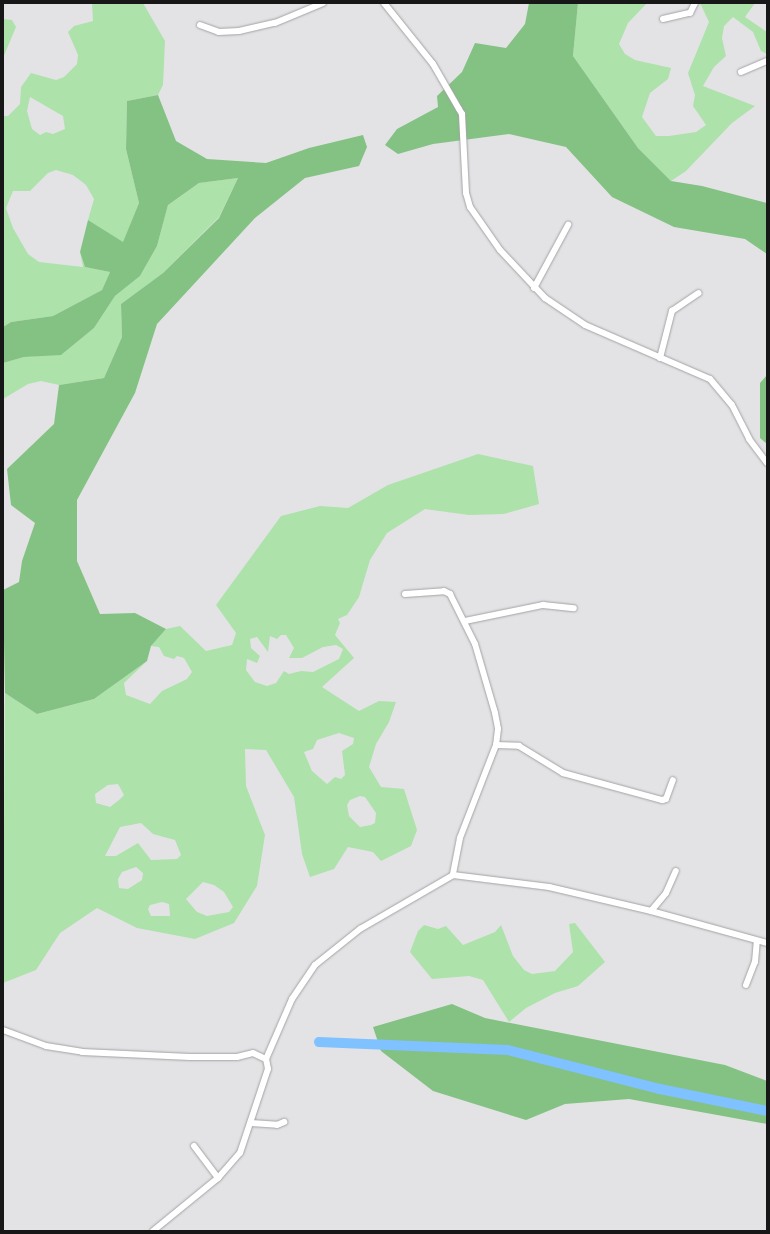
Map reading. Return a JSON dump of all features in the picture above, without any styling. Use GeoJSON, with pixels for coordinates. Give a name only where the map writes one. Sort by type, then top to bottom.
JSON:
{"type":"FeatureCollection","features":[{"type":"Feature","properties":{"kind":"street"},"geometry":{"type":"LineString","coordinates":[[200,25],[219,32],[239,31],[275,22],[323,3]]}},
{"type":"Feature","properties":{"kind":"street"},"geometry":{"type":"LineString","coordinates":[[384,3],[433,64],[462,114],[464,180],[470,206],[500,250],[534,288],[585,325],[660,358],[701,374],[716,384],[767,463]]}},
{"type":"Feature","properties":{"kind":"street"},"geometry":{"type":"LineString","coordinates":[[663,20],[690,13],[694,3]]}},
{"type":"Feature","properties":{"kind":"street"},"geometry":{"type":"LineString","coordinates":[[740,72],[767,61]]}},
{"type":"Feature","properties":{"kind":"street"},"geometry":{"type":"LineString","coordinates":[[534,288],[568,225]]}},
{"type":"Feature","properties":{"kind":"street"},"geometry":{"type":"LineString","coordinates":[[660,358],[672,312],[699,293]]}},
{"type":"Feature","properties":{"kind":"street"},"geometry":{"type":"LineString","coordinates":[[405,594],[446,591],[464,621],[475,644],[495,713],[498,729],[496,744],[460,838],[453,875]]}},
{"type":"Feature","properties":{"kind":"street"},"geometry":{"type":"LineString","coordinates":[[464,621],[543,605],[574,608]]}},
{"type":"Feature","properties":{"kind":"street"},"geometry":{"type":"LineString","coordinates":[[496,744],[519,746],[563,773],[662,800],[666,799],[672,780]]}},
{"type":"Feature","properties":{"kind":"street"},"geometry":{"type":"LineString","coordinates":[[651,911],[666,893],[676,871]]}},
{"type":"Feature","properties":{"kind":"street"},"geometry":{"type":"LineString","coordinates":[[153,1231],[218,1178],[240,1153],[268,1069],[266,1059],[292,999],[316,965],[360,929],[453,875],[535,884],[651,911],[767,943]]}},
{"type":"Feature","properties":{"kind":"street"},"geometry":{"type":"LineString","coordinates":[[746,985],[755,962],[757,941]]}},
{"type":"Feature","properties":{"kind":"street"},"geometry":{"type":"LineString","coordinates":[[3,1030],[46,1046],[82,1052],[190,1057],[238,1057],[253,1053],[266,1059]]}},
{"type":"Feature","properties":{"kind":"street"},"geometry":{"type":"LineString","coordinates":[[251,1123],[277,1125],[284,1122]]}},
{"type":"Feature","properties":{"kind":"street"},"geometry":{"type":"LineString","coordinates":[[194,1146],[218,1178]]}},
{"type":"Feature","properties":{"kind":"green space"},"geometry":{"type":"Polygon","coordinates":[[[92,3],[143,3],[165,41],[163,85],[158,95],[127,101],[126,149],[139,203],[123,243],[88,220],[94,199],[86,185],[73,175],[56,170],[48,173],[30,191],[13,191],[6,208],[13,228],[28,254],[39,262],[83,267],[80,252],[85,267],[110,272],[102,290],[53,316],[11,322],[3,327],[3,116],[8,116],[20,104],[21,87],[31,73],[56,80],[64,77],[77,64],[78,55],[68,32],[74,26],[93,21],[92,3]],[[30,97],[27,111],[32,129],[40,135],[46,132],[53,134],[65,129],[63,116],[30,97]]]}},
{"type":"Feature","properties":{"kind":"green space"},"geometry":{"type":"Polygon","coordinates":[[[529,3],[578,3],[573,56],[638,148],[671,181],[702,186],[767,203],[767,254],[745,239],[674,227],[612,197],[566,147],[509,134],[433,144],[398,154],[385,145],[397,129],[438,107],[437,96],[462,72],[475,43],[506,48],[525,24],[529,3]]]}},
{"type":"Feature","properties":{"kind":"green space"},"geometry":{"type":"Polygon","coordinates":[[[578,3],[647,3],[628,23],[619,44],[625,54],[635,60],[671,68],[668,79],[650,93],[642,117],[656,136],[669,136],[696,132],[706,125],[693,106],[695,95],[688,73],[709,22],[700,3],[755,3],[745,17],[767,32],[767,54],[761,51],[753,32],[733,17],[724,26],[722,38],[726,56],[714,67],[703,86],[755,106],[732,123],[686,171],[671,181],[638,148],[573,56],[578,3]]]}},
{"type":"Feature","properties":{"kind":"green space"},"geometry":{"type":"Polygon","coordinates":[[[3,19],[12,20],[16,27],[3,58],[3,19]]]}},
{"type":"Feature","properties":{"kind":"green space"},"geometry":{"type":"Polygon","coordinates":[[[158,95],[176,141],[207,159],[266,163],[309,148],[363,135],[367,147],[359,166],[305,178],[255,218],[157,324],[135,393],[77,500],[77,561],[100,614],[135,613],[166,629],[151,646],[147,661],[94,699],[37,714],[5,693],[3,590],[19,582],[22,561],[35,523],[11,505],[7,469],[54,424],[59,385],[104,378],[122,337],[121,304],[163,273],[219,218],[238,178],[199,183],[168,205],[157,246],[140,276],[115,296],[94,328],[61,355],[24,357],[3,363],[3,327],[11,322],[53,316],[102,290],[110,272],[85,267],[80,252],[88,220],[123,242],[139,203],[126,149],[127,101],[158,95]]]}},
{"type":"Feature","properties":{"kind":"green space"},"geometry":{"type":"Polygon","coordinates":[[[238,178],[219,217],[163,273],[121,304],[122,337],[104,378],[59,385],[41,381],[28,384],[3,399],[3,363],[24,357],[62,354],[94,328],[115,296],[140,276],[157,246],[168,205],[199,183],[238,178]]]}},
{"type":"Feature","properties":{"kind":"green space"},"geometry":{"type":"Polygon","coordinates":[[[767,375],[767,444],[760,438],[760,383],[767,375]]]}},
{"type":"Feature","properties":{"kind":"green space"},"geometry":{"type":"Polygon","coordinates":[[[478,454],[533,466],[539,504],[504,514],[469,515],[425,509],[387,533],[370,560],[359,597],[347,615],[338,619],[340,623],[335,635],[354,658],[322,687],[359,711],[379,701],[396,702],[389,722],[376,744],[369,767],[381,787],[404,789],[417,830],[411,846],[381,861],[373,852],[348,847],[334,869],[310,877],[302,854],[294,797],[266,750],[245,749],[246,786],[265,835],[257,886],[234,923],[195,939],[137,928],[97,908],[60,933],[36,970],[3,983],[5,693],[37,714],[94,699],[147,661],[124,683],[126,695],[150,704],[162,691],[187,679],[192,672],[184,658],[177,656],[174,659],[164,656],[159,647],[151,646],[166,629],[180,626],[206,651],[232,645],[236,633],[216,605],[281,516],[320,506],[348,508],[388,485],[478,454]],[[281,635],[277,639],[270,636],[268,652],[257,637],[250,639],[251,648],[260,656],[257,663],[247,659],[246,670],[255,682],[267,686],[276,683],[284,671],[289,674],[301,671],[313,672],[339,659],[343,649],[336,645],[323,647],[302,658],[289,658],[294,648],[286,635],[281,635]],[[339,733],[317,740],[313,749],[304,752],[312,771],[327,784],[335,777],[341,779],[345,775],[342,751],[353,744],[354,738],[339,733]],[[118,784],[108,785],[95,794],[96,803],[110,807],[124,795],[118,784]],[[360,796],[350,800],[347,805],[349,816],[360,827],[375,823],[376,813],[365,797],[360,796]],[[141,823],[120,827],[105,856],[116,856],[138,843],[151,860],[177,859],[181,855],[175,840],[153,834],[141,823]],[[136,867],[122,872],[118,879],[119,888],[128,889],[142,880],[143,873],[136,867]],[[203,882],[186,899],[197,912],[207,916],[229,912],[233,907],[224,892],[214,885],[203,882]],[[162,902],[150,905],[148,909],[151,916],[170,916],[169,904],[162,902]]]}},
{"type":"Feature","properties":{"kind":"green space"},"geometry":{"type":"Polygon","coordinates":[[[575,923],[605,962],[578,986],[555,993],[526,1008],[509,1022],[483,980],[469,976],[432,979],[410,952],[418,931],[424,925],[438,929],[446,926],[463,945],[495,932],[501,925],[513,956],[524,970],[532,974],[555,971],[573,952],[569,924],[575,923]]]}},
{"type":"Feature","properties":{"kind":"green space"},"geometry":{"type":"Polygon","coordinates":[[[452,1004],[485,1018],[725,1065],[767,1081],[767,1124],[629,1099],[565,1104],[526,1120],[433,1091],[381,1051],[373,1027],[452,1004]]]}},
{"type":"Feature","properties":{"kind":"waterway"},"geometry":{"type":"LineString","coordinates":[[319,1042],[508,1050],[660,1089],[767,1111]]}}]}
